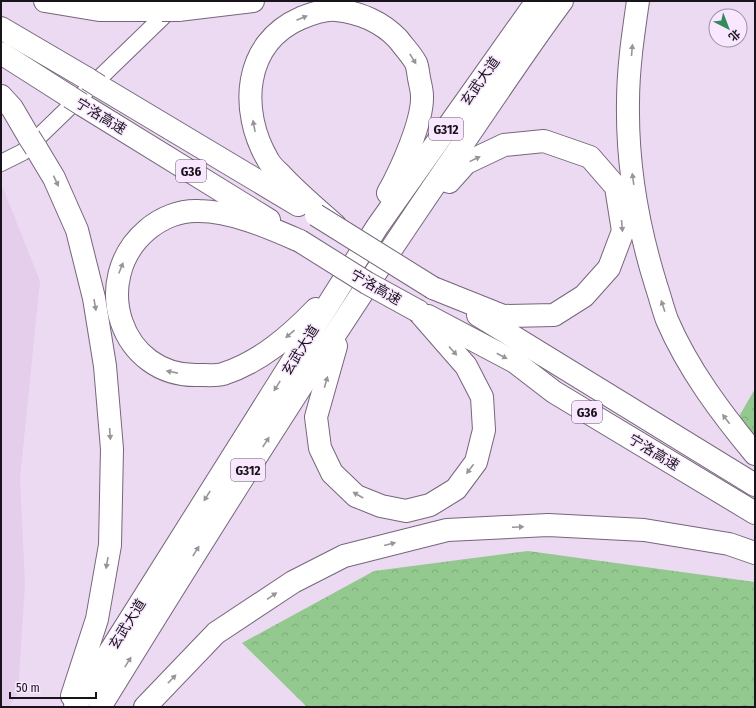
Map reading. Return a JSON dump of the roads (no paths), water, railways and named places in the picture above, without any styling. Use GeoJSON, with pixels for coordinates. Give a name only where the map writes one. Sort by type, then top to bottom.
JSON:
{"type":"FeatureCollection","features":[{"type":"Feature","properties":{"kind":"highway"},"geometry":{"type":"LineString","coordinates":[[45,1],[99,10],[173,7],[253,1]]}},
{"type":"Feature","properties":{"kind":"highway","name":"玄武大道"},"geometry":{"type":"LineString","coordinates":[[75,707],[377,227],[537,1]]}},
{"type":"Feature","properties":{"kind":"highway","name":"玄武大道"},"geometry":{"type":"LineString","coordinates":[[100,707],[206,536],[343,323],[400,236],[562,1]]}},
{"type":"Feature","properties":{"kind":"highway"},"geometry":{"type":"LineString","coordinates":[[638,1],[632,46],[628,104],[632,179],[647,257],[667,319],[687,359],[726,419],[755,454]]}},
{"type":"Feature","properties":{"kind":"highway"},"geometry":{"type":"LineString","coordinates":[[300,241],[260,223],[226,215],[199,211],[168,216],[137,239],[127,254],[118,275],[117,298],[119,317],[133,345],[154,364],[167,371],[192,376],[221,375],[247,364],[275,347],[304,321],[352,268],[374,220],[398,174],[416,128],[422,97],[416,65],[408,50],[388,29],[361,15],[335,10],[311,14],[285,27],[270,40],[257,60],[250,81],[250,101],[254,129],[268,162],[318,213]]}},
{"type":"Feature","properties":{"kind":"highway","name":"宁洛高速"},"geometry":{"type":"LineString","coordinates":[[1,28],[318,213],[342,231],[433,288],[755,485]]}},
{"type":"Feature","properties":{"kind":"highway","name":"宁洛高速"},"geometry":{"type":"LineString","coordinates":[[1,53],[246,204],[300,241],[367,283],[515,362],[554,392],[755,513]]}},
{"type":"Feature","properties":{"kind":"highway"},"geometry":{"type":"LineString","coordinates":[[1,96],[12,108],[54,178],[77,230],[94,298],[105,366],[112,449],[110,545],[97,620],[68,707]]}},
{"type":"Feature","properties":{"kind":"highway"},"geometry":{"type":"LineString","coordinates":[[400,236],[466,163],[504,144],[544,141],[590,157],[616,187],[623,231],[610,268],[584,296],[554,314],[503,316],[433,288]]}},
{"type":"Feature","properties":{"kind":"highway"},"geometry":{"type":"LineString","coordinates":[[343,323],[316,417],[320,448],[332,473],[356,496],[381,506],[406,511],[430,506],[456,489],[476,462],[484,430],[482,397],[466,366],[418,311]]}},
{"type":"Feature","properties":{"kind":"highway"},"geometry":{"type":"LineString","coordinates":[[145,707],[216,633],[293,582],[344,556],[448,530],[548,526],[644,530],[729,544],[755,553]]}},
{"type":"Feature","properties":{"kind":"street"},"geometry":{"type":"LineString","coordinates":[[1,163],[23,152],[173,7]]}}]}
